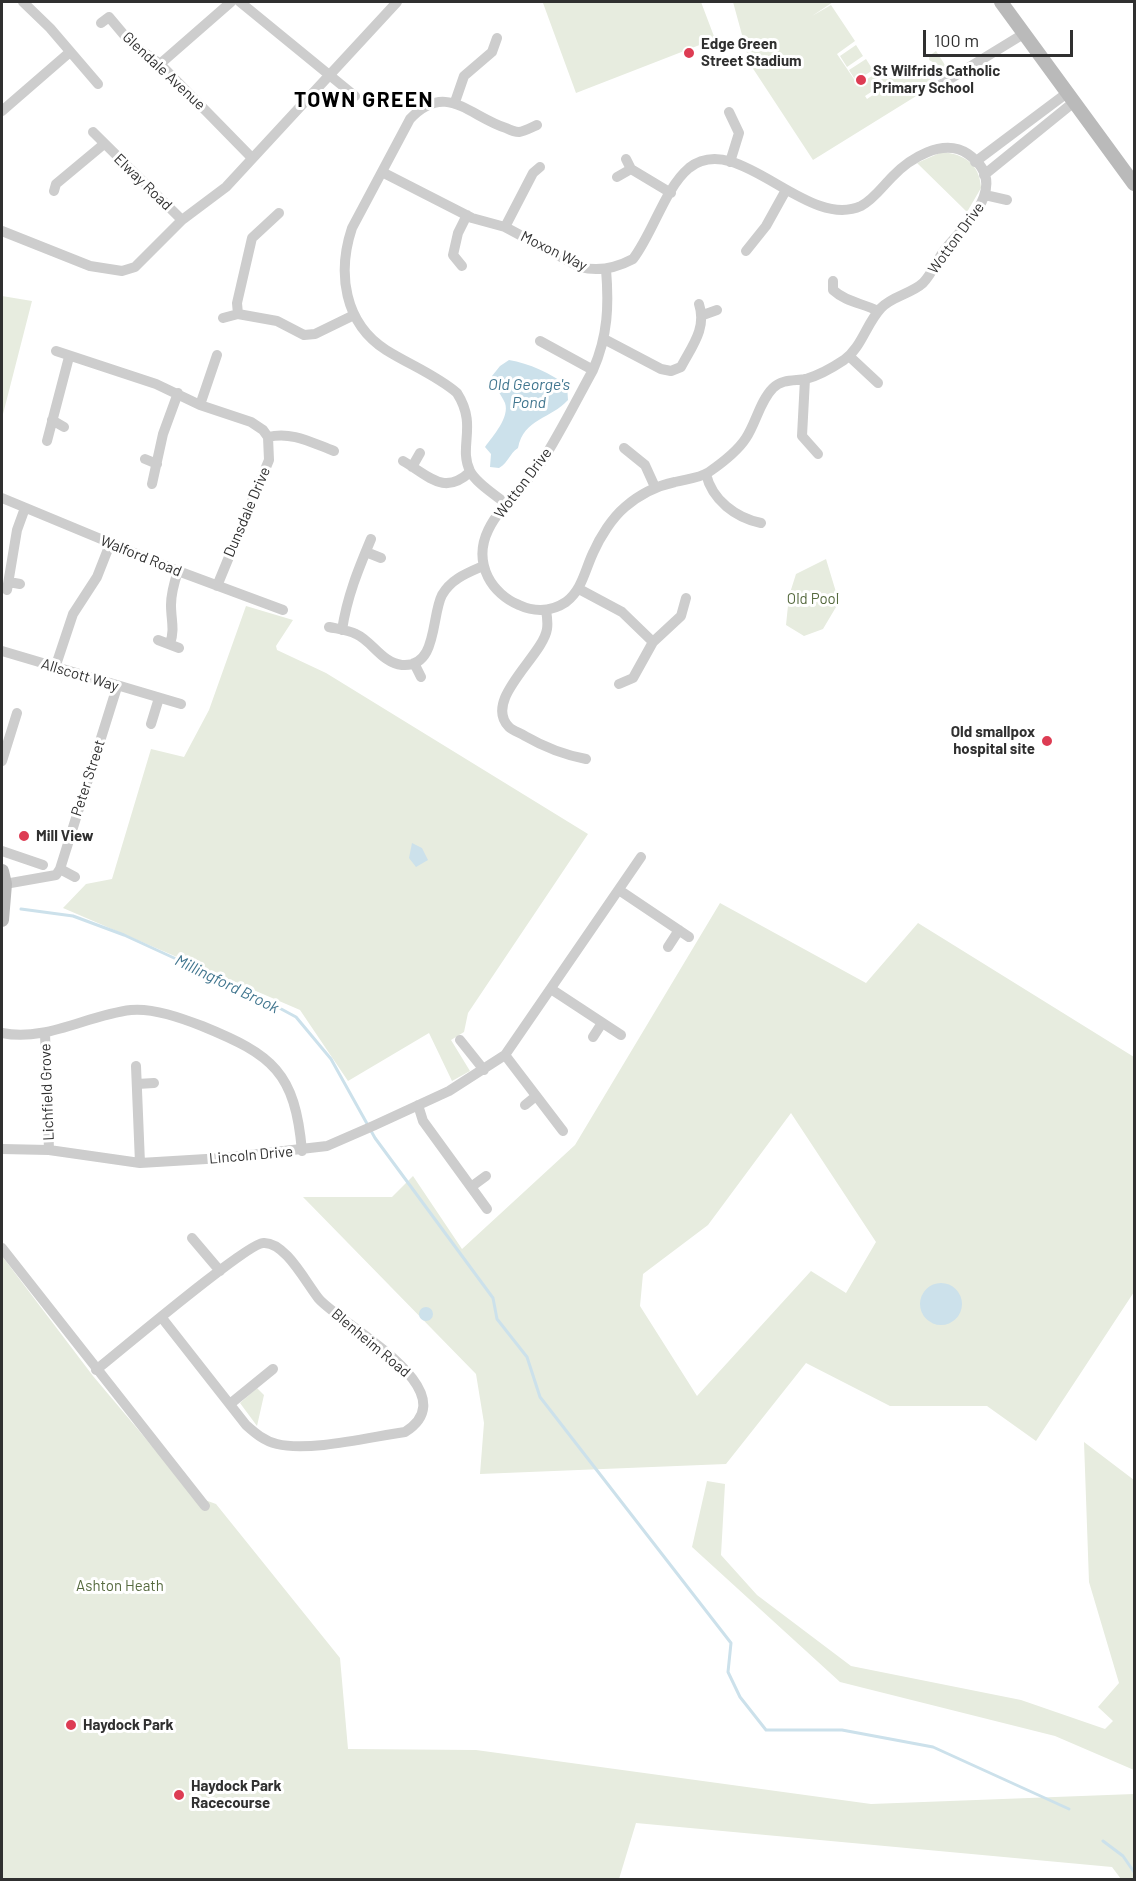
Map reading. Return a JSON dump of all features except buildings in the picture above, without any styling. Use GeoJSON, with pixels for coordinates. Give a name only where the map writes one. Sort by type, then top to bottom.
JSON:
{"type":"FeatureCollection","features":[{"type":"Feature","properties":{"kind":"main road"},"geometry":{"type":"LineString","coordinates":[[1001,2],[1134,184]]}},
{"type":"Feature","properties":{"kind":"main road"},"geometry":{"type":"LineString","coordinates":[[2,920],[3,878]]}},
{"type":"Feature","properties":{"kind":"street"},"geometry":{"type":"LineString","coordinates":[[23,2],[50,28],[98,84]]}},
{"type":"Feature","properties":{"kind":"street"},"geometry":{"type":"LineString","coordinates":[[160,64],[231,2]]}},
{"type":"Feature","properties":{"kind":"street"},"geometry":{"type":"LineString","coordinates":[[240,2],[355,96]]}},
{"type":"Feature","properties":{"kind":"street"},"geometry":{"type":"LineString","coordinates":[[2,231],[90,266],[122,271],[135,267],[182,220],[226,187],[397,2]]}},
{"type":"Feature","properties":{"kind":"street","name":"Glendale Avenue"},"geometry":{"type":"LineString","coordinates":[[101,23],[109,17],[130,42],[160,64],[252,158]]}},
{"type":"Feature","properties":{"kind":"street"},"geometry":{"type":"LineString","coordinates":[[940,85],[1025,33]]}},
{"type":"Feature","properties":{"kind":"street"},"geometry":{"type":"LineString","coordinates":[[455,102],[464,76],[495,54],[497,38]]}},
{"type":"Feature","properties":{"kind":"street"},"geometry":{"type":"LineString","coordinates":[[2,111],[70,52]]}},
{"type":"Feature","properties":{"kind":"street"},"geometry":{"type":"LineString","coordinates":[[1070,97],[984,175],[975,162],[1070,97]]}},
{"type":"Feature","properties":{"kind":"street"},"geometry":{"type":"LineString","coordinates":[[505,503],[470,472],[466,458],[469,426],[463,402],[450,387],[384,349],[369,336],[354,315],[344,284],[346,247],[352,228],[410,119],[418,110],[429,104],[455,102],[489,123],[518,132],[537,125]]}},
{"type":"Feature","properties":{"kind":"street"},"geometry":{"type":"LineString","coordinates":[[729,112],[744,133],[730,162]]}},
{"type":"Feature","properties":{"kind":"street","name":"Elway Road"},"geometry":{"type":"LineString","coordinates":[[93,132],[182,220]]}},
{"type":"Feature","properties":{"kind":"street","name":"Elway Road"},"geometry":{"type":"LineString","coordinates":[[54,191],[56,184],[104,144]]}},
{"type":"Feature","properties":{"kind":"street","name":"Moxon Way"},"geometry":{"type":"LineString","coordinates":[[382,172],[484,223],[505,226],[580,267],[592,270],[622,265],[633,259],[671,193],[688,169],[700,162],[718,159],[730,162],[786,190],[830,208],[846,210],[861,206],[872,198],[906,163],[921,155],[939,149],[955,148],[968,154],[975,162]]}},
{"type":"Feature","properties":{"kind":"street"},"geometry":{"type":"LineString","coordinates":[[617,177],[628,164],[671,193]]}},
{"type":"Feature","properties":{"kind":"street","name":"Moxon Way"},"geometry":{"type":"LineString","coordinates":[[505,226],[525,177],[540,167]]}},
{"type":"Feature","properties":{"kind":"street","name":"Wotton Drive"},"geometry":{"type":"LineString","coordinates":[[579,589],[593,552],[609,525],[628,504],[655,487],[706,474],[737,449],[746,438],[773,388],[786,380],[805,379],[825,372],[849,357],[878,311],[890,299],[920,286],[945,249],[977,212],[985,195],[984,175]]}},
{"type":"Feature","properties":{"kind":"street"},"geometry":{"type":"LineString","coordinates":[[746,251],[750,234],[766,226],[786,190]]}},
{"type":"Feature","properties":{"kind":"street","name":"Wotton Drive"},"geometry":{"type":"LineString","coordinates":[[985,195],[1009,201]]}},
{"type":"Feature","properties":{"kind":"street"},"geometry":{"type":"LineString","coordinates":[[238,314],[237,303],[252,231],[279,213]]}},
{"type":"Feature","properties":{"kind":"street"},"geometry":{"type":"LineString","coordinates":[[462,266],[453,255],[458,233],[467,215]]}},
{"type":"Feature","properties":{"kind":"street","name":"Wotton Drive"},"geometry":{"type":"LineString","coordinates":[[483,566],[482,551],[487,531],[505,503],[539,466],[593,370],[604,339],[608,316],[606,269]]}},
{"type":"Feature","properties":{"kind":"street"},"geometry":{"type":"LineString","coordinates":[[830,289],[842,299],[878,311]]}},
{"type":"Feature","properties":{"kind":"street"},"geometry":{"type":"LineString","coordinates":[[604,339],[661,369],[671,371],[681,367],[702,327],[701,309],[717,310]]}},
{"type":"Feature","properties":{"kind":"street"},"geometry":{"type":"LineString","coordinates":[[223,318],[238,314],[277,321],[304,335],[315,334],[354,315]]}},
{"type":"Feature","properties":{"kind":"street"},"geometry":{"type":"LineString","coordinates":[[540,341],[554,355],[593,370]]}},
{"type":"Feature","properties":{"kind":"street"},"geometry":{"type":"LineString","coordinates":[[56,351],[178,393],[200,405],[251,423],[263,430],[268,437],[282,434],[293,435],[334,451]]}},
{"type":"Feature","properties":{"kind":"street"},"geometry":{"type":"LineString","coordinates":[[200,405],[217,356]]}},
{"type":"Feature","properties":{"kind":"street"},"geometry":{"type":"LineString","coordinates":[[47,441],[69,357]]}},
{"type":"Feature","properties":{"kind":"street"},"geometry":{"type":"LineString","coordinates":[[849,357],[878,383]]}},
{"type":"Feature","properties":{"kind":"street"},"geometry":{"type":"LineString","coordinates":[[805,379],[802,436],[818,454]]}},
{"type":"Feature","properties":{"kind":"street"},"geometry":{"type":"LineString","coordinates":[[152,484],[163,434],[178,393]]}},
{"type":"Feature","properties":{"kind":"street"},"geometry":{"type":"LineString","coordinates":[[52,420],[64,427]]}},
{"type":"Feature","properties":{"kind":"street","name":"Dunsdale Drive"},"geometry":{"type":"LineString","coordinates":[[217,586],[269,460],[268,437]]}},
{"type":"Feature","properties":{"kind":"street"},"geometry":{"type":"LineString","coordinates":[[624,448],[645,465],[655,487]]}},
{"type":"Feature","properties":{"kind":"street"},"geometry":{"type":"LineString","coordinates":[[420,453],[408,464],[442,484],[456,483],[470,472]]}},
{"type":"Feature","properties":{"kind":"street"},"geometry":{"type":"LineString","coordinates":[[145,459],[157,464]]}},
{"type":"Feature","properties":{"kind":"street"},"geometry":{"type":"LineString","coordinates":[[706,474],[709,486],[724,504],[744,519],[761,523]]}},
{"type":"Feature","properties":{"kind":"street","name":"Walford Road"},"geometry":{"type":"LineString","coordinates":[[2,498],[110,544],[283,610]]}},
{"type":"Feature","properties":{"kind":"street"},"geometry":{"type":"LineString","coordinates":[[20,584],[8,586],[17,530],[25,508]]}},
{"type":"Feature","properties":{"kind":"street"},"geometry":{"type":"LineString","coordinates":[[342,630],[346,604],[371,539]]}},
{"type":"Feature","properties":{"kind":"street"},"geometry":{"type":"LineString","coordinates":[[55,668],[73,614],[97,577],[110,544]]}},
{"type":"Feature","properties":{"kind":"street"},"geometry":{"type":"LineString","coordinates":[[366,552],[381,558]]}},
{"type":"Feature","properties":{"kind":"street"},"geometry":{"type":"LineString","coordinates":[[329,627],[358,634],[391,661],[402,665],[414,663],[423,656],[432,641],[437,607],[443,594],[462,575],[483,566],[493,586],[510,602],[528,609],[546,610],[565,602],[579,589],[622,612],[653,642]]}},
{"type":"Feature","properties":{"kind":"street"},"geometry":{"type":"LineString","coordinates":[[158,640],[175,646],[171,591],[178,571]]}},
{"type":"Feature","properties":{"kind":"street"},"geometry":{"type":"LineString","coordinates":[[619,684],[633,678],[653,642],[681,616],[686,598]]}},
{"type":"Feature","properties":{"kind":"street"},"geometry":{"type":"LineString","coordinates":[[546,610],[547,630],[538,648],[511,685],[504,699],[502,714],[509,727],[537,743],[569,760],[586,759]]}},
{"type":"Feature","properties":{"kind":"street","name":"Allscott Way"},"geometry":{"type":"LineString","coordinates":[[2,651],[117,687],[181,704]]}},
{"type":"Feature","properties":{"kind":"street"},"geometry":{"type":"LineString","coordinates":[[414,663],[421,677]]}},
{"type":"Feature","properties":{"kind":"street","name":"Peter Street"},"geometry":{"type":"LineString","coordinates":[[60,869],[117,687]]}},
{"type":"Feature","properties":{"kind":"street"},"geometry":{"type":"LineString","coordinates":[[151,724],[159,698]]}},
{"type":"Feature","properties":{"kind":"street"},"geometry":{"type":"LineString","coordinates":[[2,761],[17,713]]}},
{"type":"Feature","properties":{"kind":"street"},"geometry":{"type":"LineString","coordinates":[[2,851],[43,865]]}},
{"type":"Feature","properties":{"kind":"street","name":"Lincoln Drive"},"geometry":{"type":"LineString","coordinates":[[2,1149],[49,1150],[140,1163],[302,1151],[327,1146],[369,1128],[449,1091],[505,1055],[641,857]]}},
{"type":"Feature","properties":{"kind":"street"},"geometry":{"type":"LineString","coordinates":[[3,878],[56,874],[60,869],[75,877]]}},
{"type":"Feature","properties":{"kind":"street"},"geometry":{"type":"LineString","coordinates":[[620,890],[689,937]]}},
{"type":"Feature","properties":{"kind":"street"},"geometry":{"type":"LineString","coordinates":[[668,947],[679,930]]}},
{"type":"Feature","properties":{"kind":"street"},"geometry":{"type":"LineString","coordinates":[[551,989],[621,1035]]}},
{"type":"Feature","properties":{"kind":"street"},"geometry":{"type":"LineString","coordinates":[[2,1033],[13,1035],[45,1033],[94,1018],[133,1010],[163,1013],[240,1042],[276,1067],[286,1083],[300,1122],[302,1151]]}},
{"type":"Feature","properties":{"kind":"street"},"geometry":{"type":"LineString","coordinates":[[593,1037],[602,1023]]}},
{"type":"Feature","properties":{"kind":"street","name":"Lichfield Grove"},"geometry":{"type":"LineString","coordinates":[[45,1033],[49,1150]]}},
{"type":"Feature","properties":{"kind":"street"},"geometry":{"type":"LineString","coordinates":[[460,1040],[484,1070]]}},
{"type":"Feature","properties":{"kind":"street"},"geometry":{"type":"LineString","coordinates":[[505,1055],[563,1131]]}},
{"type":"Feature","properties":{"kind":"street"},"geometry":{"type":"LineString","coordinates":[[136,1066],[140,1163]]}},
{"type":"Feature","properties":{"kind":"street"},"geometry":{"type":"LineString","coordinates":[[137,1084],[154,1083]]}},
{"type":"Feature","properties":{"kind":"street"},"geometry":{"type":"LineString","coordinates":[[525,1105],[536,1096]]}},
{"type":"Feature","properties":{"kind":"street"},"geometry":{"type":"LineString","coordinates":[[418,1105],[423,1121],[487,1209]]}},
{"type":"Feature","properties":{"kind":"street"},"geometry":{"type":"LineString","coordinates":[[471,1187],[486,1176]]}},
{"type":"Feature","properties":{"kind":"street"},"geometry":{"type":"LineString","coordinates":[[192,1238],[220,1271]]}},
{"type":"Feature","properties":{"kind":"street","name":"Blenheim Road"},"geometry":{"type":"LineString","coordinates":[[96,1370],[220,1271],[253,1247],[262,1243],[274,1244],[286,1253],[320,1300],[411,1374],[424,1400],[423,1412],[415,1425],[405,1432],[296,1447],[274,1444],[258,1436],[162,1318]]}},
{"type":"Feature","properties":{"kind":"street"},"geometry":{"type":"LineString","coordinates":[[2,1248],[205,1506]]}},
{"type":"Feature","properties":{"kind":"street"},"geometry":{"type":"LineString","coordinates":[[230,1404],[273,1369]]}},
{"type":"Feature","properties":{"kind":"green space"},"geometry":{"type":"Polygon","coordinates":[[[701,2],[715,39],[576,93],[543,3],[701,2]]]}},
{"type":"Feature","properties":{"kind":"green space","name":"St Wilfrids Catholic Primary School"},"geometry":{"type":"Polygon","coordinates":[[[733,2],[833,2],[812,16],[831,5],[855,41],[837,54],[858,85],[875,74],[882,85],[865,96],[867,99],[886,86],[881,79],[934,76],[934,85],[813,160],[750,64],[733,2]]]}},
{"type":"Feature","properties":{"kind":"green space"},"geometry":{"type":"Polygon","coordinates":[[[856,45],[863,56],[847,67],[840,56],[856,45]]]}},
{"type":"Feature","properties":{"kind":"green space"},"geometry":{"type":"Polygon","coordinates":[[[936,51],[945,65],[956,67],[949,71],[929,60],[929,56],[936,51]]]}},
{"type":"Feature","properties":{"kind":"green space"},"geometry":{"type":"Polygon","coordinates":[[[866,59],[873,70],[856,81],[849,70],[866,59]]]}},
{"type":"Feature","properties":{"kind":"green space"},"geometry":{"type":"Polygon","coordinates":[[[942,152],[964,158],[978,173],[981,188],[967,212],[917,163],[942,152]]]}},
{"type":"Feature","properties":{"kind":"green space"},"geometry":{"type":"Polygon","coordinates":[[[2,296],[32,301],[2,418],[2,296]]]}},
{"type":"Feature","properties":{"kind":"green space","name":"Old Pool"},"geometry":{"type":"Polygon","coordinates":[[[826,559],[839,602],[823,629],[804,636],[786,625],[789,596],[796,574],[826,559]]]}},
{"type":"Feature","properties":{"kind":"green space"},"geometry":{"type":"Polygon","coordinates":[[[246,606],[293,620],[276,646],[277,650],[326,673],[588,834],[468,1013],[464,1032],[451,1040],[470,1071],[452,1081],[429,1033],[348,1081],[300,1010],[63,908],[86,884],[112,879],[151,749],[184,757],[209,710],[246,606]]]}},
{"type":"Feature","properties":{"kind":"green space"},"geometry":{"type":"Polygon","coordinates":[[[720,903],[866,983],[918,923],[1134,1057],[1134,1292],[1036,1441],[987,1406],[890,1406],[806,1363],[726,1464],[480,1474],[484,1423],[476,1374],[303,1197],[392,1197],[413,1176],[462,1249],[575,1145],[720,903]],[[791,1113],[708,1225],[643,1274],[640,1306],[697,1396],[811,1271],[846,1293],[876,1242],[791,1113]]]}},
{"type":"Feature","properties":{"kind":"green space","name":"Ashton Heath"},"geometry":{"type":"Polygon","coordinates":[[[2,1256],[93,1376],[194,1496],[216,1504],[340,1658],[348,1749],[476,1750],[871,1804],[1134,1794],[1134,1879],[1121,1879],[1112,1867],[636,1823],[619,1879],[2,1879],[2,1256]]]}},
{"type":"Feature","properties":{"kind":"green space"},"geometry":{"type":"Polygon","coordinates":[[[257,1388],[264,1395],[257,1426],[240,1403],[257,1388]]]}},
{"type":"Feature","properties":{"kind":"green space"},"geometry":{"type":"Polygon","coordinates":[[[1084,1442],[1134,1480],[1134,1770],[1055,1736],[840,1682],[692,1547],[707,1481],[725,1484],[721,1555],[757,1595],[851,1666],[1021,1700],[1105,1729],[1113,1721],[1098,1707],[1119,1683],[1089,1582],[1084,1442]]]}},
{"type":"Feature","properties":{"kind":"water","name":"Old George's Pond"},"geometry":{"type":"Polygon","coordinates":[[[509,360],[540,370],[567,385],[568,400],[526,431],[518,448],[502,466],[490,467],[491,454],[485,447],[500,426],[506,408],[492,376],[509,360]]]}},
{"type":"Feature","properties":{"kind":"water"},"geometry":{"type":"Polygon","coordinates":[[[412,843],[422,848],[428,860],[416,867],[409,858],[412,843]]]}},
{"type":"Feature","properties":{"kind":"water"},"geometry":{"type":"Polygon","coordinates":[[[941,1283],[956,1289],[962,1304],[956,1319],[941,1325],[926,1319],[920,1304],[926,1289],[941,1283]]]}},
{"type":"Feature","properties":{"kind":"water"},"geometry":{"type":"Polygon","coordinates":[[[423,1307],[429,1307],[433,1314],[429,1321],[423,1321],[419,1317],[419,1311],[423,1307]]]}},
{"type":"Feature","properties":{"kind":"waterway"},"geometry":{"type":"LineString","coordinates":[[21,909],[73,916],[124,935],[259,997],[296,1017],[331,1059],[375,1138],[493,1298],[497,1319],[527,1357],[540,1397],[731,1643],[728,1672],[740,1697],[766,1730],[842,1730],[933,1747],[1069,1809]]}},
{"type":"Feature","properties":{"kind":"waterway","name":"Millingford Brook"},"geometry":{"type":"LineString","coordinates":[[1103,1841],[1123,1856],[1134,1872]]}},
{"type":"Feature","properties":{"kind":"place","name":"Edge Green Street Stadium"},"geometry":{"type":"Point","coordinates":[689,53]}},
{"type":"Feature","properties":{"kind":"place","name":"St Wilfrids Catholic Primary School"},"geometry":{"type":"Point","coordinates":[861,80]}},
{"type":"Feature","properties":{"kind":"place","name":"Old smallpox hospital site"},"geometry":{"type":"Point","coordinates":[1047,741]}},
{"type":"Feature","properties":{"kind":"place","name":"Mill View"},"geometry":{"type":"Point","coordinates":[24,836]}},
{"type":"Feature","properties":{"kind":"place","name":"Haydock Park"},"geometry":{"type":"Point","coordinates":[71,1725]}},
{"type":"Feature","properties":{"kind":"place","name":"Haydock Park Racecourse"},"geometry":{"type":"Point","coordinates":[179,1795]}},
{"type":"Feature","properties":{"kind":"district","name":"TOWN GREEN"},"geometry":{"type":"Point","coordinates":[364,100]}}]}
